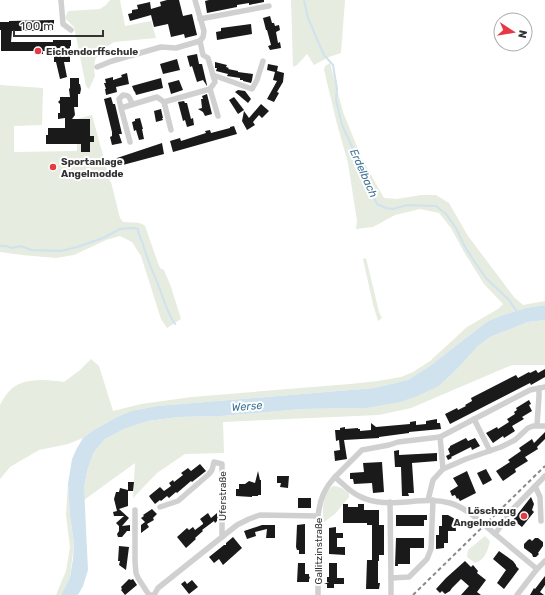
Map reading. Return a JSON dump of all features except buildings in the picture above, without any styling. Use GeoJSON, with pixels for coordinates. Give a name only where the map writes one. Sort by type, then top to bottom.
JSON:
{"type":"FeatureCollection","features":[{"type":"Feature","properties":{"kind":"street"},"geometry":{"type":"LineString","coordinates":[[61,0],[63,24],[71,30]]}},
{"type":"Feature","properties":{"kind":"street"},"geometry":{"type":"LineString","coordinates":[[97,67],[112,61],[161,47],[176,48],[200,41],[203,37],[204,31],[196,0]]}},
{"type":"Feature","properties":{"kind":"street"},"geometry":{"type":"LineString","coordinates":[[200,19],[269,6]]}},
{"type":"Feature","properties":{"kind":"street"},"geometry":{"type":"LineString","coordinates":[[164,102],[210,88],[215,82],[208,58],[203,55],[200,41]]}},
{"type":"Feature","properties":{"kind":"street"},"geometry":{"type":"LineString","coordinates":[[213,75],[252,89],[257,80],[263,61]]}},
{"type":"Feature","properties":{"kind":"street"},"geometry":{"type":"LineString","coordinates":[[210,88],[218,116]]}},
{"type":"Feature","properties":{"kind":"street"},"geometry":{"type":"LineString","coordinates":[[130,142],[119,98],[123,95],[127,95],[130,97],[132,104]]}},
{"type":"Feature","properties":{"kind":"street"},"geometry":{"type":"LineString","coordinates":[[121,108],[157,97],[164,102],[171,130]]}},
{"type":"Feature","properties":{"kind":"street"},"geometry":{"type":"LineString","coordinates":[[443,469],[440,437],[530,390],[542,388]]}},
{"type":"Feature","properties":{"kind":"street"},"geometry":{"type":"LineString","coordinates":[[538,425],[539,396],[542,388]]}},
{"type":"Feature","properties":{"kind":"street"},"geometry":{"type":"LineString","coordinates":[[474,419],[490,450]]}},
{"type":"Feature","properties":{"kind":"street"},"geometry":{"type":"LineString","coordinates":[[391,578],[409,577],[427,559],[431,549],[431,500],[433,480],[443,469],[501,447],[515,440],[528,428],[538,425],[545,426]]}},
{"type":"Feature","properties":{"kind":"street","name":"Gallitzinstraße"},"geometry":{"type":"LineString","coordinates":[[318,595],[318,516],[326,487],[362,450],[398,442],[440,437]]}},
{"type":"Feature","properties":{"kind":"street","name":"Uferstraße"},"geometry":{"type":"LineString","coordinates":[[160,507],[178,501],[209,474],[212,470],[214,462],[222,464],[222,537]]}},
{"type":"Feature","properties":{"kind":"street"},"geometry":{"type":"LineString","coordinates":[[496,534],[512,509],[545,476]]}},
{"type":"Feature","properties":{"kind":"street"},"geometry":{"type":"LineString","coordinates":[[336,477],[360,497],[377,502],[431,500],[450,503],[464,510],[496,534],[537,570]]}},
{"type":"Feature","properties":{"kind":"street"},"geometry":{"type":"LineString","coordinates":[[535,486],[540,497],[541,521]]}},
{"type":"Feature","properties":{"kind":"street"},"geometry":{"type":"LineString","coordinates":[[390,502],[391,595]]}},
{"type":"Feature","properties":{"kind":"street","name":"Uferstraße"},"geometry":{"type":"LineString","coordinates":[[134,510],[136,573],[149,595],[153,595],[158,588],[222,537],[249,519],[260,515],[318,516]]}},
{"type":"Feature","properties":{"kind":"street"},"geometry":{"type":"LineString","coordinates":[[517,595],[545,561]]}},
{"type":"Feature","properties":{"kind":"shaded area"},"geometry":{"type":"Polygon","coordinates":[[[110,0],[120,0],[125,26],[151,21],[156,38],[114,42],[99,52],[95,60],[95,76],[89,89],[86,86],[74,27],[65,18],[68,11],[100,9],[110,0]]]}},
{"type":"Feature","properties":{"kind":"shaded area"},"geometry":{"type":"Polygon","coordinates":[[[291,0],[345,0],[341,53],[329,57],[314,65],[307,54],[297,65],[293,67],[291,0]]]}},
{"type":"Feature","properties":{"kind":"shaded area"},"geometry":{"type":"Polygon","coordinates":[[[330,63],[343,112],[362,159],[384,198],[397,199],[421,195],[436,195],[449,203],[468,236],[514,297],[523,305],[545,301],[545,305],[526,308],[488,321],[430,366],[408,380],[374,388],[157,406],[131,411],[92,431],[83,438],[68,444],[39,450],[10,467],[0,479],[0,405],[10,390],[24,382],[42,380],[64,382],[80,370],[91,359],[99,366],[113,411],[141,404],[192,397],[378,381],[401,377],[413,372],[430,361],[467,327],[498,309],[503,304],[484,284],[451,228],[439,213],[420,209],[395,215],[373,227],[356,229],[357,221],[348,163],[324,70],[325,66],[330,63]]]}},
{"type":"Feature","properties":{"kind":"shaded area","name":"Sportanlage Angelmodde"},"geometry":{"type":"Polygon","coordinates":[[[0,85],[43,88],[42,125],[14,126],[14,152],[77,151],[77,119],[92,115],[120,218],[123,222],[138,223],[145,226],[159,266],[164,270],[171,287],[181,319],[167,328],[161,319],[141,256],[132,242],[120,236],[106,240],[74,255],[56,258],[0,252],[0,85]]]}},
{"type":"Feature","properties":{"kind":"shaded area"},"geometry":{"type":"Polygon","coordinates":[[[366,258],[379,312],[382,318],[378,321],[363,259],[366,258]]]}},
{"type":"Feature","properties":{"kind":"shaded area"},"geometry":{"type":"Polygon","coordinates":[[[545,320],[545,365],[512,365],[411,408],[379,415],[223,422],[224,453],[185,454],[157,473],[133,498],[135,463],[84,500],[84,487],[88,468],[94,452],[105,439],[124,429],[148,421],[179,417],[221,416],[302,409],[366,408],[439,386],[478,346],[490,337],[528,322],[545,320]]]}},
{"type":"Feature","properties":{"kind":"shaded area"},"geometry":{"type":"Polygon","coordinates":[[[68,484],[74,544],[70,577],[61,595],[56,595],[66,571],[70,547],[66,515],[68,484]]]}},
{"type":"Feature","properties":{"kind":"shaded area"},"geometry":{"type":"Polygon","coordinates":[[[333,486],[345,490],[349,493],[349,497],[335,514],[324,522],[323,511],[325,496],[333,486]]]}},
{"type":"Feature","properties":{"kind":"shaded area"},"geometry":{"type":"Polygon","coordinates":[[[485,536],[490,541],[487,551],[481,560],[475,563],[467,557],[468,550],[485,536]]]}},
{"type":"Feature","properties":{"kind":"water","name":"Werse"},"geometry":{"type":"Polygon","coordinates":[[[545,305],[545,320],[528,322],[490,337],[478,346],[439,386],[400,402],[366,408],[302,409],[221,416],[179,417],[148,421],[124,429],[105,439],[94,452],[88,468],[84,487],[88,570],[83,586],[78,595],[61,595],[70,577],[73,559],[74,544],[68,484],[72,459],[83,438],[92,431],[131,411],[157,406],[374,388],[408,380],[430,366],[488,321],[526,308],[545,305]]]}},
{"type":"Feature","properties":{"kind":"waterway","name":"Erdelbach"},"geometry":{"type":"LineString","coordinates":[[304,0],[308,18],[324,55],[333,65],[337,89],[336,100],[342,125],[377,204],[393,209],[407,205],[436,206],[446,214],[456,228],[464,245],[486,278],[509,300],[517,312]]}},
{"type":"Feature","properties":{"kind":"waterway"},"geometry":{"type":"LineString","coordinates":[[0,246],[12,248],[20,246],[32,250],[61,251],[103,238],[120,229],[138,229],[147,258],[167,309],[175,324]]}},
{"type":"Feature","properties":{"kind":"railway"},"geometry":{"type":"LineString","coordinates":[[413,595],[545,466]]}},
{"type":"Feature","properties":{"kind":"place","name":"Eichendorffschule"},"geometry":{"type":"Point","coordinates":[38,51]}},
{"type":"Feature","properties":{"kind":"place","name":"Sportanlage Angelmodde"},"geometry":{"type":"Point","coordinates":[53,167]}},
{"type":"Feature","properties":{"kind":"place","name":"Löschzug Angelmodde"},"geometry":{"type":"Point","coordinates":[524,516]}}]}
